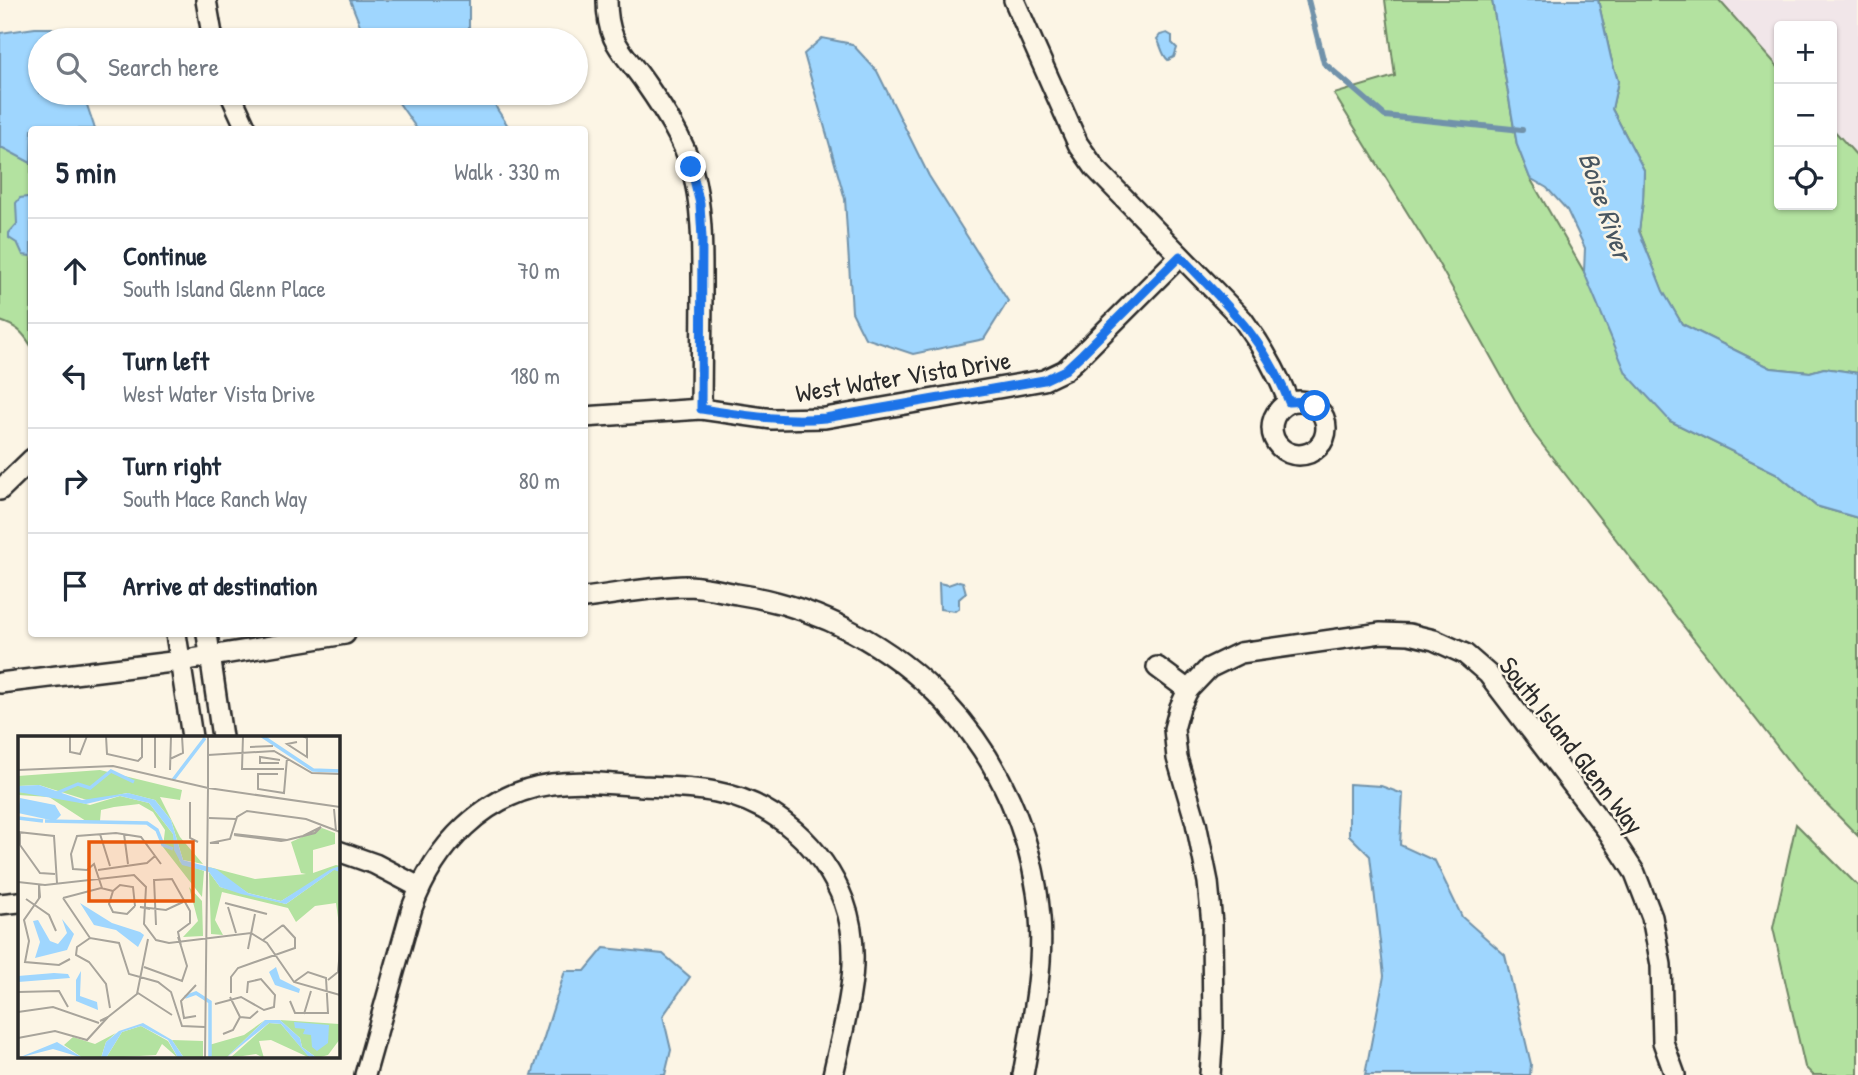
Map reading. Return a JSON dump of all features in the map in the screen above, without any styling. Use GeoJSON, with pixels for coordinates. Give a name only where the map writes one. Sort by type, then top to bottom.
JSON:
{"type":"FeatureCollection","features":[{"type":"Feature","properties":{"kind":"street"},"geometry":{"type":"LineString","coordinates":[[206,0],[211,28]]}},
{"type":"Feature","properties":{"kind":"street"},"geometry":{"type":"LineString","coordinates":[[607,0],[611,37],[645,82],[679,136],[691,167],[700,204],[701,409]]}},
{"type":"Feature","properties":{"kind":"street"},"geometry":{"type":"LineString","coordinates":[[1014,0],[1078,144],[1095,168],[1243,320],[1263,347],[1289,402]]}},
{"type":"Feature","properties":{"kind":"street"},"geometry":{"type":"LineString","coordinates":[[236,105],[245,126]]}},
{"type":"Feature","properties":{"kind":"street","name":"West Water Vista Drive"},"geometry":{"type":"LineString","coordinates":[[588,417],[701,409],[772,419],[825,418],[1044,380],[1065,370],[1180,256]]}},
{"type":"Feature","properties":{"kind":"street"},"geometry":{"type":"LineString","coordinates":[[0,490],[28,463]]}},
{"type":"Feature","properties":{"kind":"street"},"geometry":{"type":"LineString","coordinates":[[588,598],[686,586],[761,597],[791,605],[831,620],[895,657],[929,684],[954,711],[970,730],[996,772],[1015,810],[1035,881],[1041,955],[1023,1075]]}},
{"type":"Feature","properties":{"kind":"street","name":"South Island Glenn Way"},"geometry":{"type":"LineString","coordinates":[[1188,690],[1209,668],[1240,653],[1381,633],[1409,634],[1434,640],[1465,654],[1488,674],[1608,830],[1634,873],[1652,917],[1661,965],[1663,1042],[1675,1075]]}},
{"type":"Feature","properties":{"kind":"street"},"geometry":{"type":"LineString","coordinates":[[176,637],[192,736]]}},
{"type":"Feature","properties":{"kind":"street"},"geometry":{"type":"LineString","coordinates":[[208,637],[222,736]]}},
{"type":"Feature","properties":{"kind":"street"},"geometry":{"type":"LineString","coordinates":[[0,683],[180,661],[327,637]]}},
{"type":"Feature","properties":{"kind":"street"},"geometry":{"type":"LineString","coordinates":[[1157,667],[1188,690],[1174,729],[1177,758],[1196,823],[1208,882],[1212,924],[1213,1032],[1210,1075]]}},
{"type":"Feature","properties":{"kind":"street"},"geometry":{"type":"LineString","coordinates":[[365,1075],[419,887],[437,856],[460,829],[489,808],[522,792],[575,782],[692,788],[719,792],[753,804],[786,823],[804,839],[821,860],[844,902],[852,940],[852,979],[833,1075]]}},
{"type":"Feature","properties":{"kind":"street"},"geometry":{"type":"LineString","coordinates":[[340,852],[375,864],[419,887]]}},
{"type":"Feature","properties":{"kind":"street"},"geometry":{"type":"LineString","coordinates":[[0,904],[18,902]]}},
{"type":"Feature","properties":{"kind":"shaded area"},"geometry":{"type":"Polygon","coordinates":[[[1718,0],[1858,0],[1858,158],[1837,134],[1837,21],[1774,21],[1774,63],[1718,0]]]}},
{"type":"Feature","properties":{"kind":"green space"},"geometry":{"type":"Polygon","coordinates":[[[1385,0],[1492,0],[1517,145],[1530,178],[1670,421],[1776,473],[1816,506],[1858,518],[1858,836],[1804,781],[1534,434],[1436,259],[1334,94],[1395,76],[1385,0]]]}},
{"type":"Feature","properties":{"kind":"green space"},"geometry":{"type":"Polygon","coordinates":[[[1598,0],[1719,0],[1774,62],[1774,210],[1837,210],[1837,134],[1858,157],[1858,373],[1824,368],[1810,372],[1771,368],[1682,324],[1663,292],[1639,230],[1644,170],[1612,109],[1618,81],[1598,0]]]}},
{"type":"Feature","properties":{"kind":"green space"},"geometry":{"type":"Polygon","coordinates":[[[3,147],[28,161],[28,342],[18,330],[0,321],[0,148],[3,147]]]}},
{"type":"Feature","properties":{"kind":"green space"},"geometry":{"type":"Polygon","coordinates":[[[1796,824],[1858,886],[1858,1075],[1813,1075],[1805,1067],[1773,928],[1796,824]]]}},
{"type":"Feature","properties":{"kind":"water"},"geometry":{"type":"Polygon","coordinates":[[[350,0],[469,0],[469,28],[361,28],[350,0]]]}},
{"type":"Feature","properties":{"kind":"water","name":"Boise River"},"geometry":{"type":"Polygon","coordinates":[[[1492,0],[1598,0],[1618,81],[1612,109],[1644,170],[1639,231],[1663,291],[1682,324],[1771,368],[1810,372],[1824,368],[1858,373],[1858,518],[1816,506],[1776,473],[1670,421],[1626,373],[1584,272],[1585,248],[1567,210],[1547,188],[1530,178],[1517,145],[1492,0]]]}},
{"type":"Feature","properties":{"kind":"water"},"geometry":{"type":"Polygon","coordinates":[[[28,29],[28,105],[87,105],[94,126],[28,126],[28,161],[0,148],[0,33],[28,29]]]}},
{"type":"Feature","properties":{"kind":"water"},"geometry":{"type":"Polygon","coordinates":[[[1167,33],[1172,36],[1172,43],[1177,48],[1174,57],[1168,60],[1157,39],[1167,33]]]}},
{"type":"Feature","properties":{"kind":"water"},"geometry":{"type":"Polygon","coordinates":[[[822,38],[852,44],[877,71],[929,176],[1008,301],[984,339],[913,354],[865,338],[852,312],[845,199],[804,54],[822,38]]]}},
{"type":"Feature","properties":{"kind":"water"},"geometry":{"type":"Polygon","coordinates":[[[400,105],[496,105],[508,126],[415,126],[400,105]]]}},
{"type":"Feature","properties":{"kind":"water"},"geometry":{"type":"Polygon","coordinates":[[[28,197],[28,256],[23,255],[18,244],[9,238],[9,233],[17,224],[16,203],[20,198],[28,197]]]}},
{"type":"Feature","properties":{"kind":"water"},"geometry":{"type":"Polygon","coordinates":[[[963,582],[966,593],[959,599],[959,608],[955,611],[940,609],[939,583],[948,585],[963,582]]]}},
{"type":"Feature","properties":{"kind":"water"},"geometry":{"type":"Polygon","coordinates":[[[1349,784],[1381,786],[1403,794],[1400,845],[1435,861],[1462,917],[1505,955],[1531,1064],[1530,1075],[1365,1075],[1384,976],[1370,856],[1349,835],[1349,784]]]}},
{"type":"Feature","properties":{"kind":"water"},"geometry":{"type":"Polygon","coordinates":[[[604,948],[663,954],[690,977],[663,1016],[671,1050],[665,1075],[532,1075],[565,971],[585,971],[604,948]]]}},
{"type":"Feature","properties":{"kind":"waterway"},"geometry":{"type":"LineString","coordinates":[[1308,0],[1324,63],[1385,116],[1522,130]]}},
{"type":"Feature","properties":{"kind":"route"},"geometry":{"type":"LineString","coordinates":[[691,167],[700,204],[702,238],[701,409],[772,419],[825,418],[1044,380],[1065,370],[1180,256],[1243,320],[1263,347],[1289,402],[1307,401],[1315,406]]}}]}
